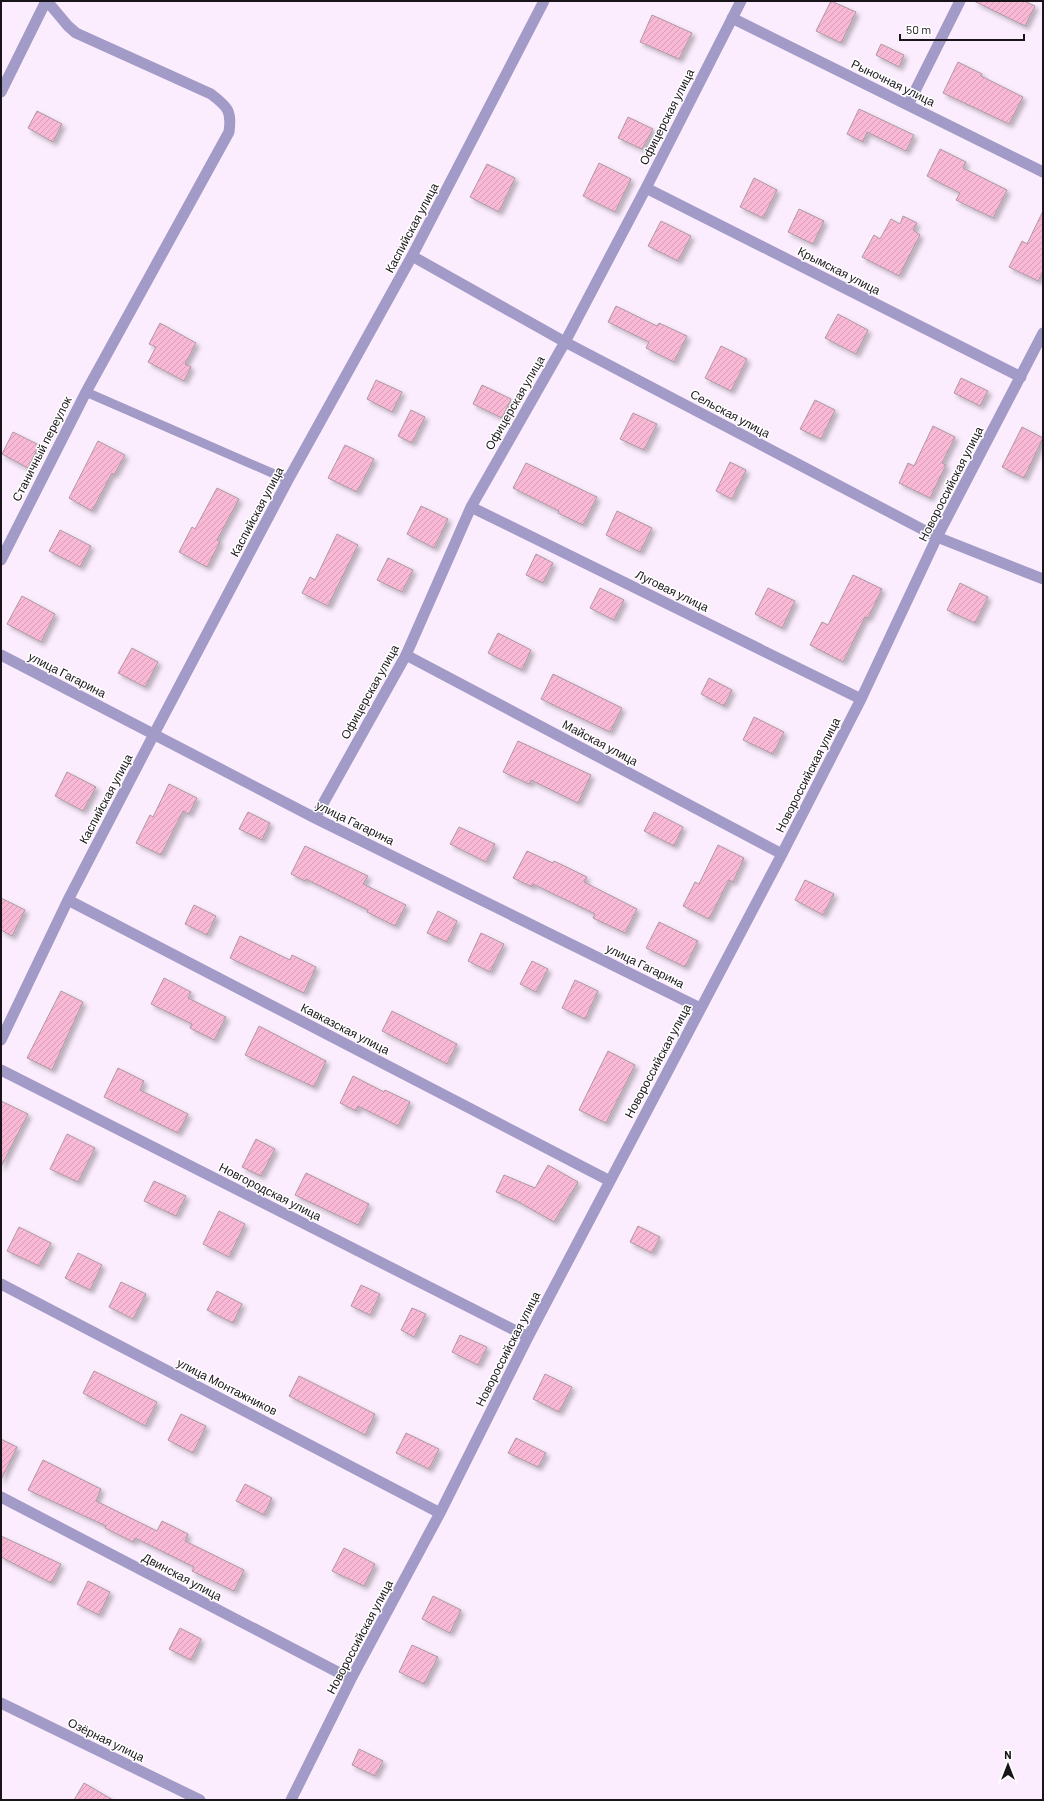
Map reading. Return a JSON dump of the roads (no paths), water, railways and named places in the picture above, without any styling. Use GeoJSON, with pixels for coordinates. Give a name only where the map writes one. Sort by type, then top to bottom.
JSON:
{"type":"FeatureCollection","features":[{"type":"Feature","properties":{"kind":"street"},"geometry":{"type":"LineString","coordinates":[[1,92],[47,1]]}},
{"type":"Feature","properties":{"kind":"street","name":"Станичный переулок"},"geometry":{"type":"LineString","coordinates":[[1,560],[86,392],[229,132],[230,112],[226,106],[211,94],[76,33],[68,26],[47,1]]}},
{"type":"Feature","properties":{"kind":"street","name":"Каспийская улица"},"geometry":{"type":"LineString","coordinates":[[1,1040],[68,900],[154,734],[288,480],[412,256],[544,1]]}},
{"type":"Feature","properties":{"kind":"street","name":"Офицерская улица"},"geometry":{"type":"LineString","coordinates":[[315,818],[406,655],[471,507],[565,342],[646,188],[741,1]]}},
{"type":"Feature","properties":{"kind":"street"},"geometry":{"type":"LineString","coordinates":[[908,105],[960,1]]}},
{"type":"Feature","properties":{"kind":"street","name":"Рыночная улица"},"geometry":{"type":"LineString","coordinates":[[732,18],[1043,172]]}},
{"type":"Feature","properties":{"kind":"street","name":"Крымская улица"},"geometry":{"type":"LineString","coordinates":[[646,188],[1021,377]]}},
{"type":"Feature","properties":{"kind":"street","name":"Сельская улица"},"geometry":{"type":"LineString","coordinates":[[412,256],[565,342],[937,538],[1043,579]]}},
{"type":"Feature","properties":{"kind":"street","name":"Новороссийская улица"},"geometry":{"type":"LineString","coordinates":[[291,1800],[351,1680],[440,1512],[528,1337],[862,699],[937,538],[1043,333]]}},
{"type":"Feature","properties":{"kind":"street","name":"Луговая улица"},"geometry":{"type":"LineString","coordinates":[[471,507],[862,699]]}},
{"type":"Feature","properties":{"kind":"street","name":"улица Гагарина"},"geometry":{"type":"LineString","coordinates":[[1,655],[315,818],[700,1008]]}},
{"type":"Feature","properties":{"kind":"street","name":"Майская улица"},"geometry":{"type":"LineString","coordinates":[[406,655],[782,854]]}},
{"type":"Feature","properties":{"kind":"street","name":"Кавказская улица"},"geometry":{"type":"LineString","coordinates":[[68,900],[610,1181]]}},
{"type":"Feature","properties":{"kind":"street","name":"Новгородская улица"},"geometry":{"type":"LineString","coordinates":[[1,1070],[528,1337]]}},
{"type":"Feature","properties":{"kind":"street","name":"улица Монтажников"},"geometry":{"type":"LineString","coordinates":[[1,1284],[440,1512]]}},
{"type":"Feature","properties":{"kind":"street","name":"Двинская улица"},"geometry":{"type":"LineString","coordinates":[[1,1497],[351,1680]]}},
{"type":"Feature","properties":{"kind":"street","name":"Озёрная улица"},"geometry":{"type":"LineString","coordinates":[[1,1703],[200,1800]]}},
{"type":"Feature","properties":{"kind":"lane"},"geometry":{"type":"LineString","coordinates":[[86,392],[288,480]]}}]}
